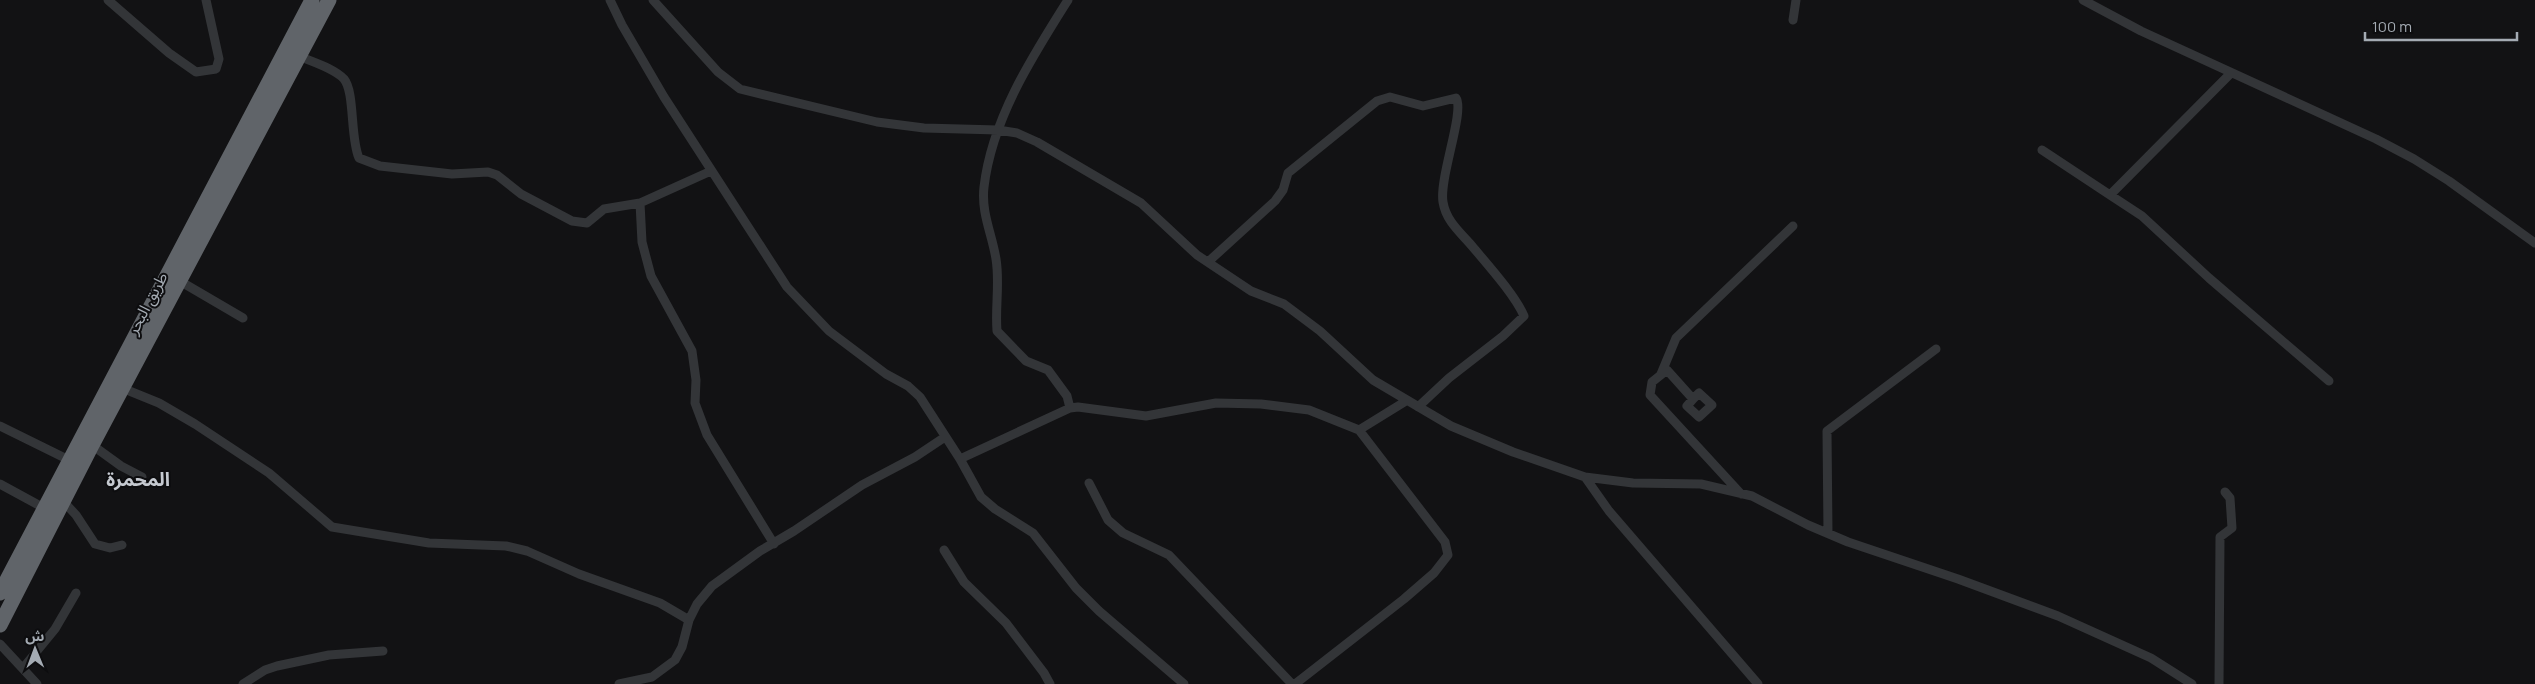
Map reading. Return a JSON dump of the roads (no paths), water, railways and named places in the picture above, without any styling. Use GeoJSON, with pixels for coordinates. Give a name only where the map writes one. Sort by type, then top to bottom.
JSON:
{"type":"FeatureCollection","features":[{"type":"Feature","properties":{"kind":"highway","name":"طريق البحر"},"geometry":{"type":"LineString","coordinates":[[0,593],[312,0]]}},
{"type":"Feature","properties":{"kind":"highway","name":"طريق البحر"},"geometry":{"type":"LineString","coordinates":[[0,625],[178,280],[329,0]]}},
{"type":"Feature","properties":{"kind":"street"},"geometry":{"type":"LineString","coordinates":[[108,0],[169,53],[196,72],[216,69],[219,60],[206,0]]}},
{"type":"Feature","properties":{"kind":"street"},"geometry":{"type":"LineString","coordinates":[[610,0],[622,25],[664,97],[762,252],[803,307],[844,344],[886,374],[908,386],[920,397],[960,459],[981,497],[994,510],[1033,533],[1076,588],[1099,611],[1184,684]]}},
{"type":"Feature","properties":{"kind":"street"},"geometry":{"type":"LineString","coordinates":[[653,0],[718,72],[740,89],[877,122],[924,128],[998,130],[1017,133],[1037,142],[1141,203],[1208,262],[1251,291],[1284,304],[1320,331],[1373,380],[1451,426],[1585,477],[1633,483],[1701,484],[1752,496],[1828,533],[2058,616],[2151,658],[2192,684]]}},
{"type":"Feature","properties":{"kind":"street"},"geometry":{"type":"LineString","coordinates":[[1068,0],[1041,42],[1010,102],[998,130],[984,188],[985,220],[996,258],[998,286],[994,306],[997,331],[1026,361],[1040,364],[1048,370],[1067,396],[1070,408]]}},
{"type":"Feature","properties":{"kind":"street"},"geometry":{"type":"LineString","coordinates":[[1793,20],[1796,0]]}},
{"type":"Feature","properties":{"kind":"street"},"geometry":{"type":"LineString","coordinates":[[2083,0],[2141,31],[2376,139],[2414,159],[2535,244]]}},
{"type":"Feature","properties":{"kind":"street"},"geometry":{"type":"LineString","coordinates":[[299,56],[344,80],[348,87],[354,148],[359,158],[380,166],[452,174],[488,172],[521,194],[572,221],[587,223],[604,209],[640,203],[711,171]]}},
{"type":"Feature","properties":{"kind":"street"},"geometry":{"type":"LineString","coordinates":[[2110,195],[2231,73]]}},
{"type":"Feature","properties":{"kind":"street"},"geometry":{"type":"LineString","coordinates":[[1208,262],[1275,201],[1283,190],[1288,173],[1377,101],[1390,96],[1423,106],[1456,98],[1458,112],[1442,192],[1444,208],[1451,222],[1477,253],[1524,316],[1504,336],[1449,378],[1418,407]]}},
{"type":"Feature","properties":{"kind":"street"},"geometry":{"type":"LineString","coordinates":[[2042,150],[2142,216],[2209,278],[2329,381]]}},
{"type":"Feature","properties":{"kind":"street"},"geometry":{"type":"LineString","coordinates":[[640,203],[642,242],[651,276],[692,352],[698,416],[707,435],[774,544]]}},
{"type":"Feature","properties":{"kind":"street"},"geometry":{"type":"LineString","coordinates":[[1661,374],[1676,338],[1792,226]]}},
{"type":"Feature","properties":{"kind":"street"},"geometry":{"type":"LineString","coordinates":[[178,280],[243,318]]}},
{"type":"Feature","properties":{"kind":"street"},"geometry":{"type":"LineString","coordinates":[[1828,533],[1827,431],[1936,349]]}},
{"type":"Feature","properties":{"kind":"street"},"geometry":{"type":"LineString","coordinates":[[1693,399],[1667,370],[1652,382],[1650,395],[1741,494]]}},
{"type":"Feature","properties":{"kind":"street"},"geometry":{"type":"LineString","coordinates":[[122,388],[159,403],[195,424],[269,473],[332,527],[429,543],[506,546],[527,551],[578,574],[660,603],[688,620]]}},
{"type":"Feature","properties":{"kind":"street"},"geometry":{"type":"LineString","coordinates":[[1359,430],[1406,401]]}},
{"type":"Feature","properties":{"kind":"street"},"geometry":{"type":"LineString","coordinates":[[960,459],[1070,408],[1092,407],[1146,416],[1216,403],[1262,404],[1309,410],[1359,430],[1445,542],[1448,555],[1434,573],[1404,600],[1293,684],[1169,555],[1122,533],[1108,520],[1088,483]]}},
{"type":"Feature","properties":{"kind":"street"},"geometry":{"type":"LineString","coordinates":[[0,426],[69,460]]}},
{"type":"Feature","properties":{"kind":"street"},"geometry":{"type":"LineString","coordinates":[[619,684],[652,677],[674,660],[682,647],[688,620],[712,586],[862,485],[915,458],[945,437]]}},
{"type":"Feature","properties":{"kind":"street"},"geometry":{"type":"LineString","coordinates":[[92,444],[121,466],[142,477]]}},
{"type":"Feature","properties":{"kind":"street"},"geometry":{"type":"LineString","coordinates":[[1585,477],[1609,511],[1758,684]]}},
{"type":"Feature","properties":{"kind":"street"},"geometry":{"type":"LineString","coordinates":[[0,484],[44,508]]}},
{"type":"Feature","properties":{"kind":"street"},"geometry":{"type":"LineString","coordinates":[[2219,684],[2220,537],[2232,528],[2230,498],[2225,492]]}},
{"type":"Feature","properties":{"kind":"street"},"geometry":{"type":"LineString","coordinates":[[63,501],[76,515],[95,544],[110,548],[122,545]]}},
{"type":"Feature","properties":{"kind":"street"},"geometry":{"type":"LineString","coordinates":[[944,550],[964,582],[1006,623],[1044,672],[1050,684]]}},
{"type":"Feature","properties":{"kind":"street"},"geometry":{"type":"LineString","coordinates":[[23,668],[55,629],[76,593]]}},
{"type":"Feature","properties":{"kind":"street"},"geometry":{"type":"LineString","coordinates":[[0,644],[37,684]]}},
{"type":"Feature","properties":{"kind":"street"},"geometry":{"type":"LineString","coordinates":[[243,684],[265,670],[277,666],[329,655],[383,651]]}},
{"type":"Feature","properties":{"kind":"district","name":"المحمرة"},"geometry":{"type":"Point","coordinates":[138,479]}}]}
